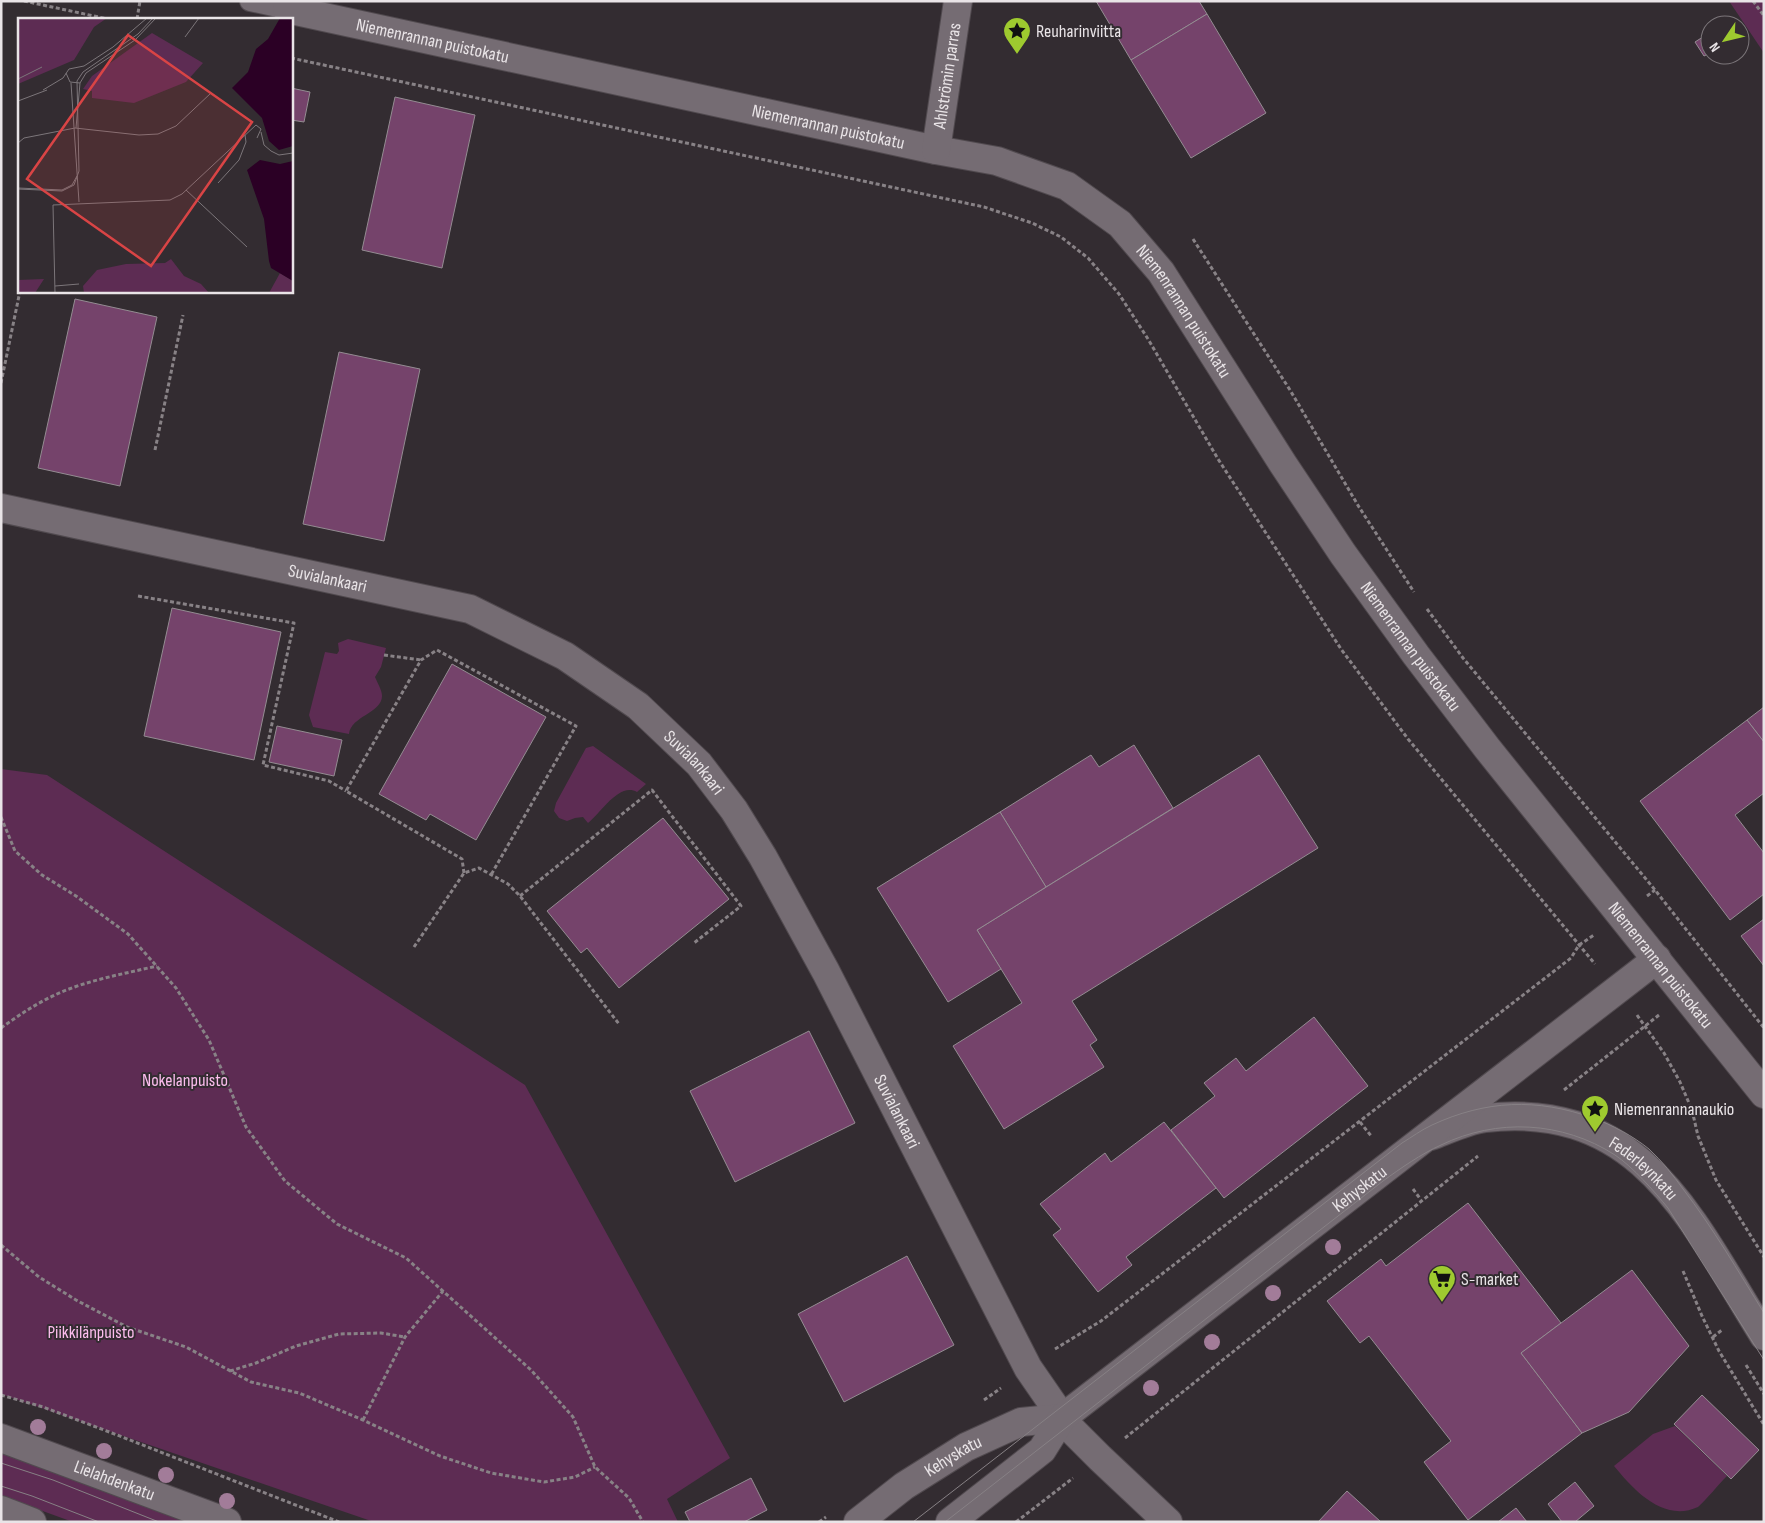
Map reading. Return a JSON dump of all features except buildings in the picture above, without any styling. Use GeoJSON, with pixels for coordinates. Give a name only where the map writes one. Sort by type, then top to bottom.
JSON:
{"type":"FeatureCollection","features":[{"type":"Feature","properties":{"kind":"street","name":"Ahlströmin parras"},"geometry":{"type":"LineString","coordinates":[[936,150],[958,1]]}},
{"type":"Feature","properties":{"kind":"street","name":"Niemenrannan puistokatu"},"geometry":{"type":"LineString","coordinates":[[286,9],[997,162],[1068,186],[1120,224],[1160,272],[1283,464],[1394,624],[1488,748],[1764,1094]]}},
{"type":"Feature","properties":{"kind":"street","name":"Suvialankaari"},"geometry":{"type":"LineString","coordinates":[[1,508],[470,609],[565,656],[638,706],[699,764],[734,810],[763,857],[826,972],[1028,1368],[1062,1418],[1100,1458],[1168,1522]]}},
{"type":"Feature","properties":{"kind":"street","name":"Kehyskatu"},"geometry":{"type":"LineString","coordinates":[[950,1522],[1042,1450],[1062,1418],[1657,960]]}},
{"type":"Feature","properties":{"kind":"street","name":"Federleynkatu"},"geometry":{"type":"LineString","coordinates":[[1425,1138],[1483,1118],[1529,1117],[1564,1121],[1595,1132],[1622,1147],[1659,1178],[1677,1200],[1696,1226],[1764,1336]]}},
{"type":"Feature","properties":{"kind":"street","name":"Kehyskatu"},"geometry":{"type":"LineString","coordinates":[[858,1522],[904,1486],[966,1447],[1021,1422],[1062,1418]]}},
{"type":"Feature","properties":{"kind":"street","name":"Lielahdenkatu"},"geometry":{"type":"LineString","coordinates":[[1,1438],[228,1522]]}},
{"type":"Feature","properties":{"kind":"street"},"geometry":{"type":"LineString","coordinates":[[1,1510],[32,1522]]}},
{"type":"Feature","properties":{"kind":"lane"},"geometry":{"type":"LineString","coordinates":[[250,1],[286,9]]}},
{"type":"Feature","properties":{"kind":"path"},"geometry":{"type":"LineString","coordinates":[[24,1],[103,18]]}},
{"type":"Feature","properties":{"kind":"path"},"geometry":{"type":"LineString","coordinates":[[137,18],[140,1]]}},
{"type":"Feature","properties":{"kind":"path"},"geometry":{"type":"LineString","coordinates":[[1753,1],[1764,16]]}},
{"type":"Feature","properties":{"kind":"path"},"geometry":{"type":"LineString","coordinates":[[292,58],[984,207],[1032,223],[1061,237],[1088,258],[1119,294],[1148,339],[1218,459],[1341,649],[1408,739],[1646,1026],[1680,1082],[1692,1110],[1698,1136],[1716,1180],[1764,1257]]}},
{"type":"Feature","properties":{"kind":"path"},"geometry":{"type":"LineString","coordinates":[[1193,239],[1290,390],[1359,506],[1417,596]]}},
{"type":"Feature","properties":{"kind":"path"},"geometry":{"type":"LineString","coordinates":[[1,383],[20,292]]}},
{"type":"Feature","properties":{"kind":"path"},"geometry":{"type":"LineString","coordinates":[[155,450],[183,315]]}},
{"type":"Feature","properties":{"kind":"path"},"geometry":{"type":"LineString","coordinates":[[138,596],[294,623],[263,765],[329,781],[462,859],[464,874]]}},
{"type":"Feature","properties":{"kind":"path"},"geometry":{"type":"LineString","coordinates":[[1423,604],[1463,658],[1655,890],[1764,1028]]}},
{"type":"Feature","properties":{"kind":"path"},"geometry":{"type":"LineString","coordinates":[[346,791],[421,660],[437,650],[576,726],[491,875]]}},
{"type":"Feature","properties":{"kind":"path"},"geometry":{"type":"LineString","coordinates":[[384,655],[421,660]]}},
{"type":"Feature","properties":{"kind":"path"},"geometry":{"type":"LineString","coordinates":[[520,896],[652,790],[741,906],[694,943]]}},
{"type":"Feature","properties":{"kind":"path"},"geometry":{"type":"LineString","coordinates":[[1,817],[15,851],[42,875],[76,896],[128,934],[176,988],[209,1040],[246,1127],[285,1180],[336,1224],[406,1258],[531,1370],[573,1417],[596,1467],[629,1498],[643,1522]]}},
{"type":"Feature","properties":{"kind":"path"},"geometry":{"type":"LineString","coordinates":[[414,947],[464,874],[479,868],[508,884],[520,896],[619,1024]]}},
{"type":"Feature","properties":{"kind":"path"},"geometry":{"type":"LineString","coordinates":[[979,1404],[1048,1353],[1101,1321],[1571,958],[1579,945],[1655,890]]}},
{"type":"Feature","properties":{"kind":"path"},"geometry":{"type":"LineString","coordinates":[[1,1028],[30,1008],[58,993],[92,981],[157,966]]}},
{"type":"Feature","properties":{"kind":"path"},"geometry":{"type":"LineString","coordinates":[[1529,1117],[1646,1026],[1716,968]]}},
{"type":"Feature","properties":{"kind":"path"},"geometry":{"type":"LineString","coordinates":[[1016,1522],[1100,1458],[1479,1154]]}},
{"type":"Feature","properties":{"kind":"path"},"geometry":{"type":"LineString","coordinates":[[1,1245],[39,1278],[127,1327],[186,1347],[251,1382],[300,1393],[440,1456],[491,1473],[544,1482],[575,1477],[596,1467]]}},
{"type":"Feature","properties":{"kind":"path"},"geometry":{"type":"LineString","coordinates":[[1680,1262],[1702,1316],[1719,1351],[1764,1425]]}},
{"type":"Feature","properties":{"kind":"path"},"geometry":{"type":"LineString","coordinates":[[363,1420],[405,1337],[443,1291]]}},
{"type":"Feature","properties":{"kind":"path"},"geometry":{"type":"LineString","coordinates":[[230,1371],[256,1363],[296,1346],[339,1334],[381,1332],[405,1337]]}},
{"type":"Feature","properties":{"kind":"path"},"geometry":{"type":"LineString","coordinates":[[1,1395],[43,1407],[340,1522]]}},
{"type":"Feature","properties":{"kind":"path"},"geometry":{"type":"LineString","coordinates":[[820,1522],[827,1516]]}},
{"type":"Feature","properties":{"kind":"green space"},"geometry":{"type":"Polygon","coordinates":[[[1729,1],[1764,1],[1764,53],[1750,32],[1750,15],[1738,15],[1729,1]]]}},
{"type":"Feature","properties":{"kind":"green space"},"geometry":{"type":"Polygon","coordinates":[[[348,639],[386,648],[381,667],[375,677],[382,694],[381,702],[355,723],[349,734],[313,727],[309,715],[325,652],[337,654],[339,651],[338,643],[348,639]]]}},
{"type":"Feature","properties":{"kind":"green space"},"geometry":{"type":"Polygon","coordinates":[[[593,746],[646,784],[637,792],[630,790],[617,795],[588,823],[583,817],[567,821],[559,818],[554,811],[556,803],[586,748],[593,746]]]}},
{"type":"Feature","properties":{"kind":"green space","name":"Nokelanpuisto"},"geometry":{"type":"Polygon","coordinates":[[[1,769],[47,775],[525,1085],[730,1458],[667,1499],[678,1522],[374,1522],[1,1394],[1,769]]]}},
{"type":"Feature","properties":{"kind":"green space"},"geometry":{"type":"Polygon","coordinates":[[[1675,1426],[1727,1476],[1698,1507],[1685,1511],[1673,1511],[1650,1501],[1630,1484],[1614,1466],[1653,1434],[1675,1426]]]}},
{"type":"Feature","properties":{"kind":"green space"},"geometry":{"type":"Polygon","coordinates":[[[1,1451],[189,1522],[73,1522],[1,1496],[1,1451]]]}},
{"type":"Feature","properties":{"kind":"tram line"},"geometry":{"type":"LineString","coordinates":[[913,1522],[1402,1143],[1432,1125],[1472,1111],[1512,1105],[1552,1107],[1593,1118],[1622,1131],[1643,1144],[1663,1163],[1705,1219],[1764,1313]]}},
{"type":"Feature","properties":{"kind":"tram line"},"geometry":{"type":"LineString","coordinates":[[945,1522],[1383,1181],[1434,1149],[1462,1136],[1484,1130],[1507,1127],[1551,1130],[1573,1135],[1595,1144],[1622,1160],[1668,1208],[1764,1360]]}},
{"type":"Feature","properties":{"kind":"tram line"},"geometry":{"type":"LineString","coordinates":[[1,1463],[53,1480],[159,1522]]}},
{"type":"Feature","properties":{"kind":"tram line"},"geometry":{"type":"LineString","coordinates":[[1,1486],[99,1522]]}},
{"type":"Feature","properties":{"kind":"place","name":"Reuharinviitta"},"geometry":{"type":"Point","coordinates":[1017,55]}},
{"type":"Feature","properties":{"kind":"place","name":"Niemenrannanaukio"},"geometry":{"type":"Point","coordinates":[1595,1133]}},
{"type":"Feature","properties":{"kind":"place","name":"S-market"},"geometry":{"type":"Point","coordinates":[1442,1303]}},
{"type":"Feature","properties":{"kind":"park label","name":"Piikkilänpuisto"},"geometry":{"type":"Point","coordinates":[91,1332]}}]}
